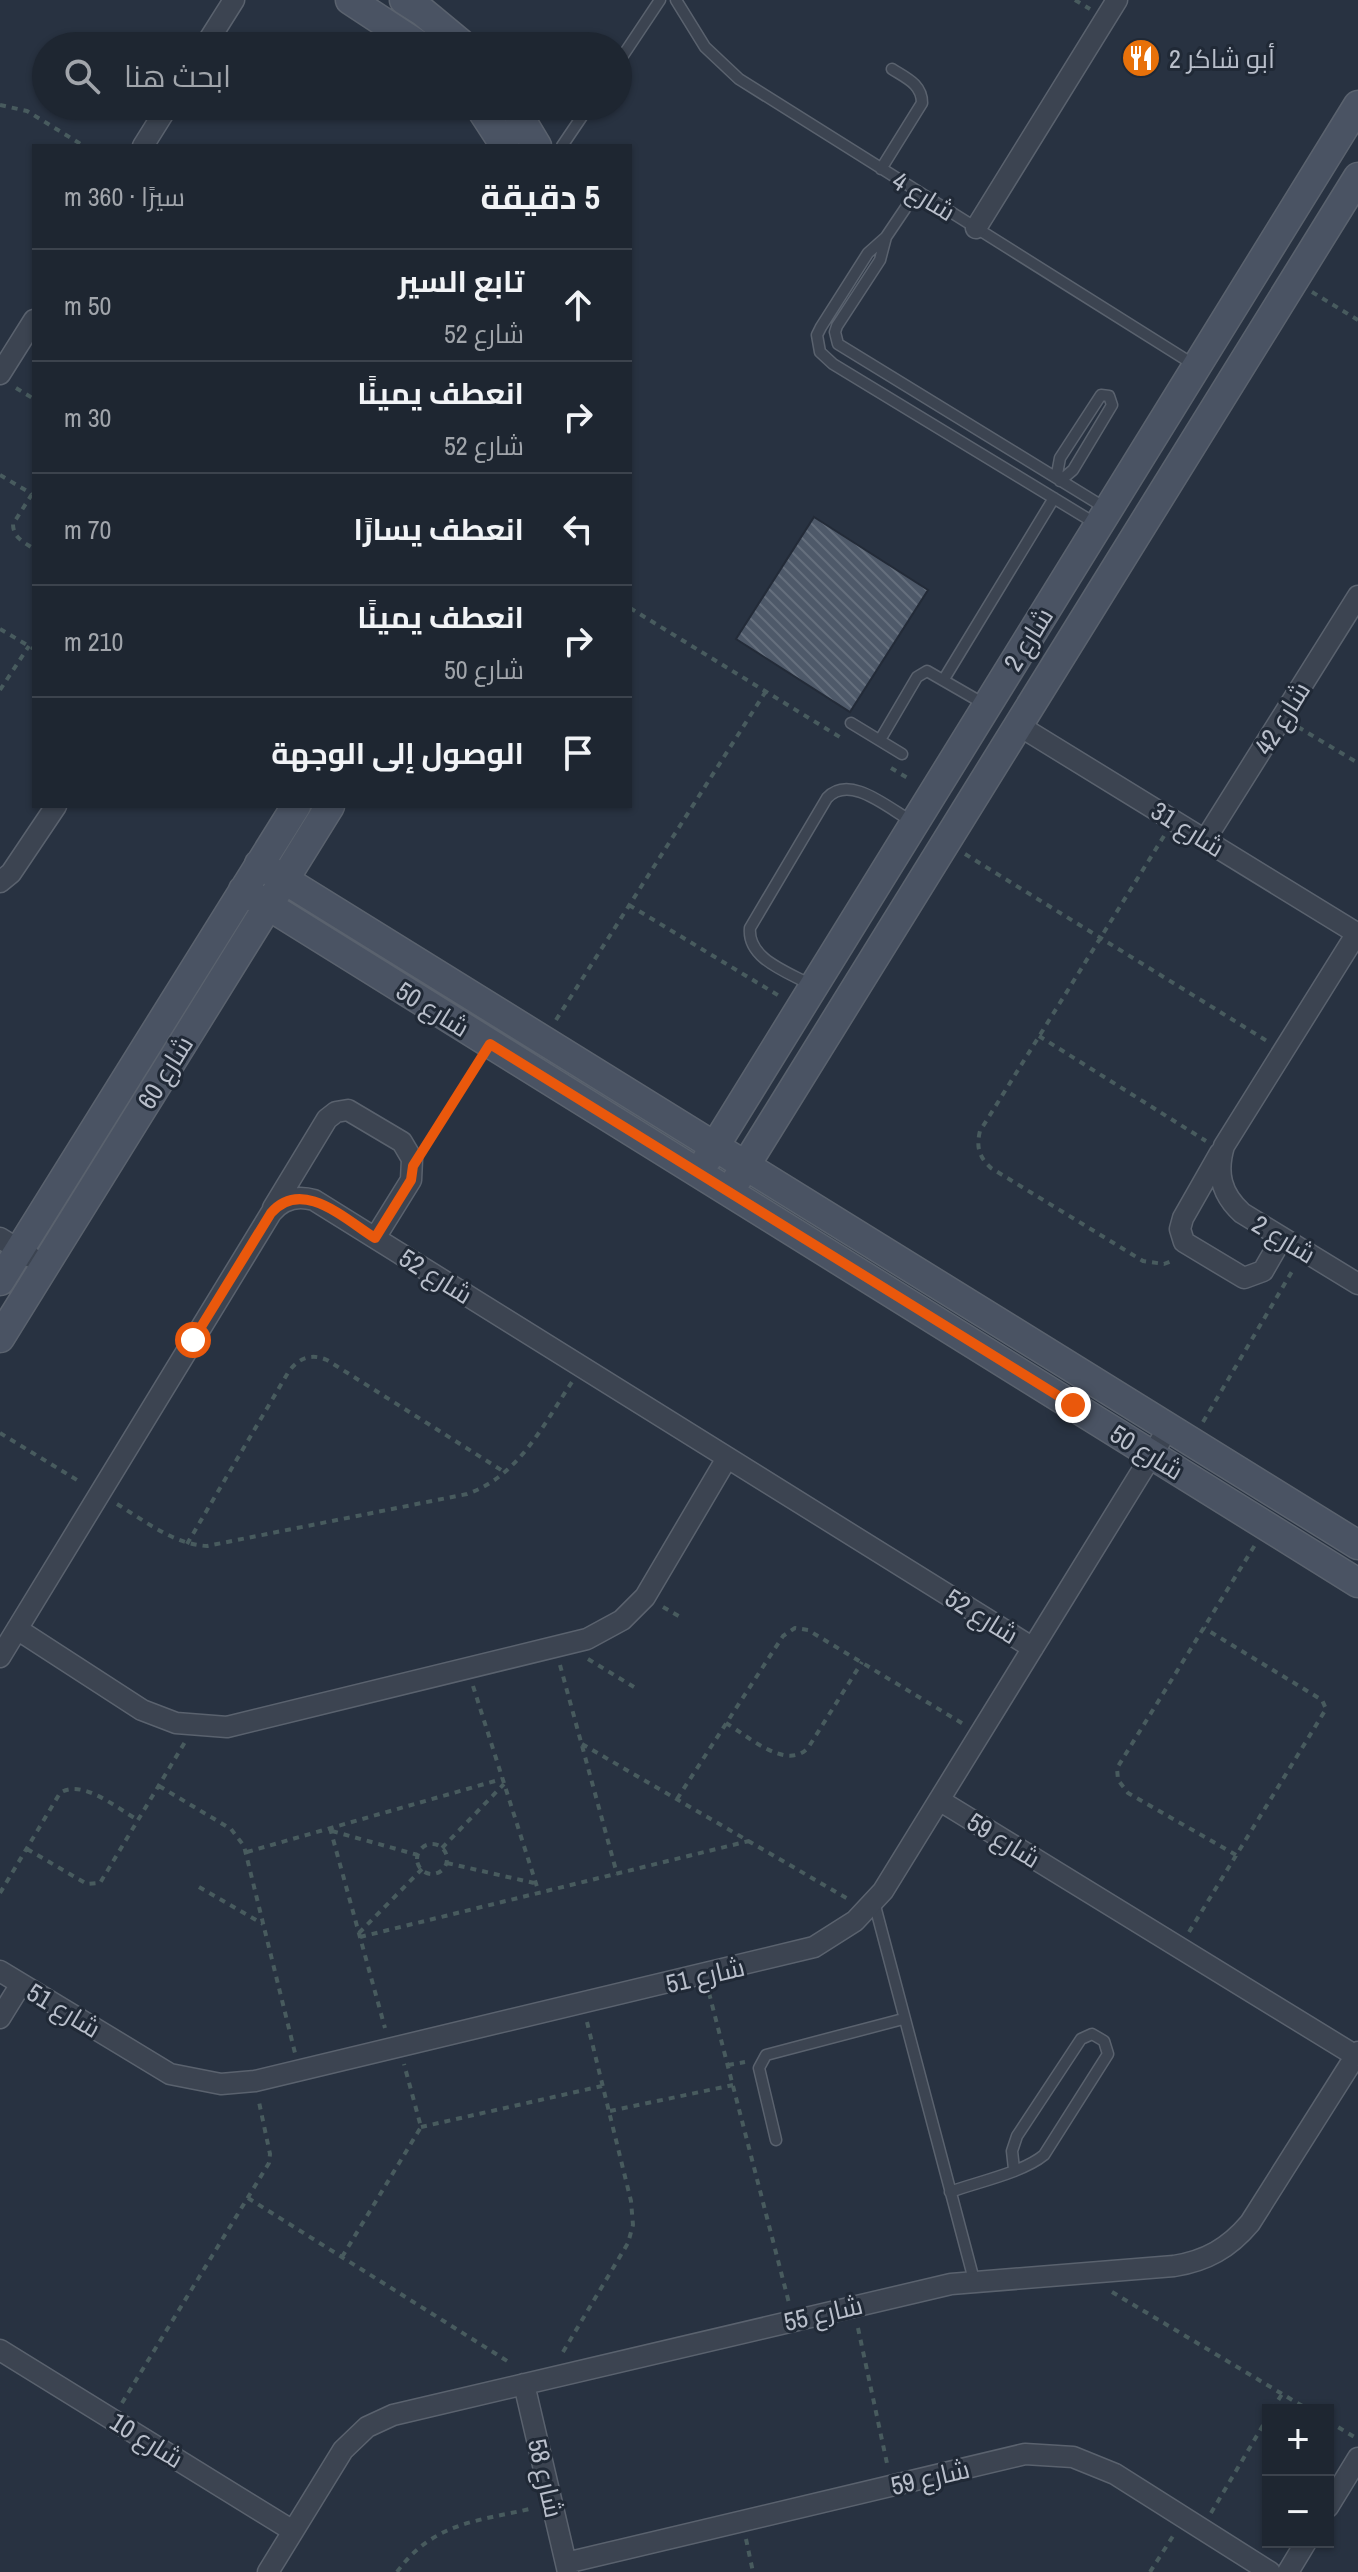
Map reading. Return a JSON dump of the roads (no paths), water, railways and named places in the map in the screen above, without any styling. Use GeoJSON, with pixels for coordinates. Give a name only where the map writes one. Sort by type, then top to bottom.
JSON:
{"type":"FeatureCollection","features":[{"type":"Feature","properties":{"kind":"street"},"geometry":{"type":"LineString","coordinates":[[214,32],[234,0]]}},
{"type":"Feature","properties":{"kind":"street"},"geometry":{"type":"LineString","coordinates":[[350,0],[399,32]]}},
{"type":"Feature","properties":{"kind":"street"},"geometry":{"type":"LineString","coordinates":[[404,0],[447,32]]}},
{"type":"Feature","properties":{"kind":"street"},"geometry":{"type":"LineString","coordinates":[[976,228],[1117,0]]}},
{"type":"Feature","properties":{"kind":"street"},"geometry":{"type":"LineString","coordinates":[[144,144],[159,120]]}},
{"type":"Feature","properties":{"kind":"street"},"geometry":{"type":"LineString","coordinates":[[488,120],[504,144]]}},
{"type":"Feature","properties":{"kind":"street"},"geometry":{"type":"LineString","coordinates":[[521,120],[536,144]]}},
{"type":"Feature","properties":{"kind":"street","name":"شارع 2"},"geometry":{"type":"LineString","coordinates":[[698,1173],[1196,366],[1353,122]]}},
{"type":"Feature","properties":{"kind":"street","name":"شارع 2"},"geometry":{"type":"LineString","coordinates":[[729,1192],[1358,177]]}},
{"type":"Feature","properties":{"kind":"street"},"geometry":{"type":"LineString","coordinates":[[0,374],[32,323]]}},
{"type":"Feature","properties":{"kind":"street","name":"شارع 42"},"geometry":{"type":"LineString","coordinates":[[1205,840],[1358,596]]}},
{"type":"Feature","properties":{"kind":"street"},"geometry":{"type":"LineString","coordinates":[[1004,687],[1019,691],[1024,696],[1018,725],[996,745],[984,740],[978,730],[988,704],[1004,687]]}},
{"type":"Feature","properties":{"kind":"street","name":"شارع 31"},"geometry":{"type":"LineString","coordinates":[[1018,725],[1358,934]]}},
{"type":"Feature","properties":{"kind":"street"},"geometry":{"type":"LineString","coordinates":[[0,882],[11,873],[55,808]]}},
{"type":"Feature","properties":{"kind":"street","name":"شارع 60"},"geometry":{"type":"LineString","coordinates":[[0,1281],[10,1244],[295,808]]}},
{"type":"Feature","properties":{"kind":"street","name":"شارع 60"},"geometry":{"type":"LineString","coordinates":[[0,1338],[329,808]]}},
{"type":"Feature","properties":{"kind":"street","name":"شارع 50"},"geometry":{"type":"LineString","coordinates":[[259,864],[1358,1545]]}},
{"type":"Feature","properties":{"kind":"street","name":"شارع 50"},"geometry":{"type":"LineString","coordinates":[[243,890],[1358,1583]]}},
{"type":"Feature","properties":{"kind":"street"},"geometry":{"type":"LineString","coordinates":[[1282,1238],[1267,1266],[1244,1278],[1189,1247],[1181,1235],[1181,1224],[1223,1148],[1358,934]]}},
{"type":"Feature","properties":{"kind":"street"},"geometry":{"type":"LineString","coordinates":[[0,1657],[327,1119],[336,1112],[348,1110],[402,1142],[413,1166],[411,1180],[375,1238]]}},
{"type":"Feature","properties":{"kind":"street","name":"شارع 2"},"geometry":{"type":"LineString","coordinates":[[1223,1148],[1219,1172],[1227,1196],[1242,1213],[1358,1284]]}},
{"type":"Feature","properties":{"kind":"street","name":"شارع 52"},"geometry":{"type":"LineString","coordinates":[[271,1213],[282,1202],[306,1198],[1033,1648]]}},
{"type":"Feature","properties":{"kind":"street"},"geometry":{"type":"LineString","coordinates":[[10,1244],[45,1265]]}},
{"type":"Feature","properties":{"kind":"street","name":"شارع 51"},"geometry":{"type":"LineString","coordinates":[[0,1971],[170,2074],[221,2084],[255,2081],[300,2071],[814,1947],[842,1931],[871,1906],[1152,1455],[1180,1434]]}},
{"type":"Feature","properties":{"kind":"street"},"geometry":{"type":"LineString","coordinates":[[17,1629],[142,1710],[176,1723],[227,1727],[560,1646],[605,1631],[622,1620],[645,1597],[727,1458]]}},
{"type":"Feature","properties":{"kind":"street","name":"شارع 59"},"geometry":{"type":"LineString","coordinates":[[939,1800],[1357,2054]]}},
{"type":"Feature","properties":{"kind":"street"},"geometry":{"type":"LineString","coordinates":[[0,2018],[21,1984]]}},
{"type":"Feature","properties":{"kind":"street","name":"شارع 55"},"geometry":{"type":"LineString","coordinates":[[268,2572],[343,2450],[367,2427],[393,2415],[974,2280],[1189,2263],[1218,2253],[1250,2223],[1357,2054]]}},
{"type":"Feature","properties":{"kind":"street","name":"شارع 10"},"geometry":{"type":"LineString","coordinates":[[0,2350],[293,2531]]}},
{"type":"Feature","properties":{"kind":"street","name":"شارع 58"},"geometry":{"type":"LineString","coordinates":[[536,2381],[552,2504],[567,2568]]}},
{"type":"Feature","properties":{"kind":"street","name":"شارع 59"},"geometry":{"type":"LineString","coordinates":[[567,2568],[742,2521],[1025,2454],[1057,2455],[1095,2464],[1270,2572]]}},
{"type":"Feature","properties":{"kind":"street"},"geometry":{"type":"LineString","coordinates":[[1334,2497],[1358,2458]]}},
{"type":"Feature","properties":{"kind":"street"},"geometry":{"type":"LineString","coordinates":[[1288,2572],[1302,2548]]}},
{"type":"Feature","properties":{"kind":"lane"},"geometry":{"type":"LineString","coordinates":[[632,42],[660,0]]}},
{"type":"Feature","properties":{"kind":"lane","name":"شارع 4"},"geometry":{"type":"LineString","coordinates":[[676,0],[705,47],[739,79],[1196,366]]}},
{"type":"Feature","properties":{"kind":"lane"},"geometry":{"type":"LineString","coordinates":[[881,169],[922,103],[916,85],[892,69]]}},
{"type":"Feature","properties":{"kind":"lane"},"geometry":{"type":"LineString","coordinates":[[563,144],[580,120]]}},
{"type":"Feature","properties":{"kind":"lane"},"geometry":{"type":"LineString","coordinates":[[917,191],[886,237],[880,260],[837,326],[835,338],[843,348],[1060,481],[1103,517]]}},
{"type":"Feature","properties":{"kind":"lane"},"geometry":{"type":"LineString","coordinates":[[886,237],[868,253],[821,327],[817,344],[820,352],[833,364],[1053,497],[1103,517]]}},
{"type":"Feature","properties":{"kind":"lane"},"geometry":{"type":"LineString","coordinates":[[817,344],[835,338]]}},
{"type":"Feature","properties":{"kind":"lane"},"geometry":{"type":"LineString","coordinates":[[944,679],[1060,481],[1073,470],[1112,405],[1109,396],[1097,398],[1060,458],[1057,474],[1060,481]]}},
{"type":"Feature","properties":{"kind":"lane"},"geometry":{"type":"LineString","coordinates":[[880,740],[917,677],[927,671],[988,704]]}},
{"type":"Feature","properties":{"kind":"lane"},"geometry":{"type":"LineString","coordinates":[[851,723],[902,754]]}},
{"type":"Feature","properties":{"kind":"lane"},"geometry":{"type":"LineString","coordinates":[[807,998],[758,955],[749,935],[752,921],[827,798],[839,789],[854,788],[914,823]]}},
{"type":"Feature","properties":{"kind":"lane"},"geometry":{"type":"LineString","coordinates":[[871,1906],[974,2280]]}},
{"type":"Feature","properties":{"kind":"lane"},"geometry":{"type":"LineString","coordinates":[[776,2140],[759,2068],[766,2055],[903,2019]]}},
{"type":"Feature","properties":{"kind":"lane"},"geometry":{"type":"LineString","coordinates":[[950,2192],[1014,2169],[1037,2160],[1050,2149],[1108,2054],[1104,2041],[1092,2034],[1081,2039],[1017,2136],[1012,2151],[1014,2169]]}},
{"type":"Feature","properties":{"kind":"place","name":"أبو شاكر 2"},"geometry":{"type":"Point","coordinates":[1141,58]}}]}
